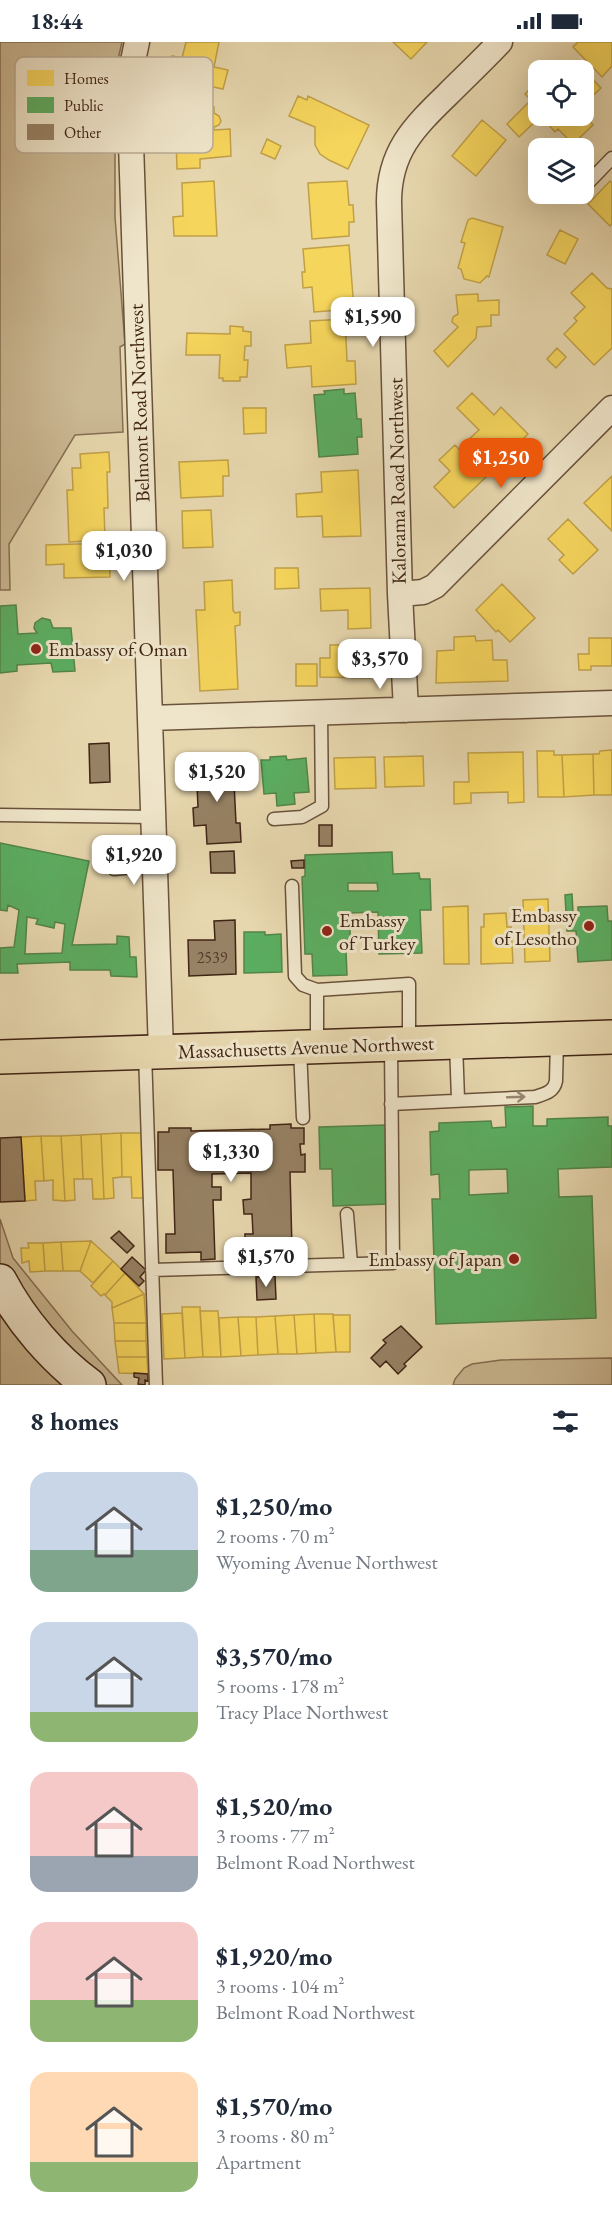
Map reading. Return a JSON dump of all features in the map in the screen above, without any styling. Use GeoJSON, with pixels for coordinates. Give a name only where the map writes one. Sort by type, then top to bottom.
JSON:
{"type":"FeatureCollection","features":[{"type":"Feature","properties":{"kind":"main road","name":"Massachusetts Avenue Northwest"},"geometry":{"type":"LineString","coordinates":[[0,1058],[612,1038]]}},
{"type":"Feature","properties":{"kind":"street","name":"Belmont Road Northwest"},"geometry":{"type":"LineString","coordinates":[[134,57],[137,42]]}},
{"type":"Feature","properties":{"kind":"street","name":"Kalorama Road Northwest"},"geometry":{"type":"LineString","coordinates":[[406,711],[400,594],[389,202],[391,175],[402,146],[416,126],[500,42]]}},
{"type":"Feature","properties":{"kind":"street","name":"Belmont Road Northwest"},"geometry":{"type":"LineString","coordinates":[[131,153],[154,865],[153,1053]]}},
{"type":"Feature","properties":{"kind":"street"},"geometry":{"type":"LineString","coordinates":[[400,594],[423,592],[435,586],[612,408]]}},
{"type":"Feature","properties":{"kind":"street"},"geometry":{"type":"LineString","coordinates":[[150,718],[612,703]]}},
{"type":"Feature","properties":{"kind":"street"},"geometry":{"type":"LineString","coordinates":[[0,1281],[18,1310],[43,1342],[62,1363],[89,1385]]}},
{"type":"Feature","properties":{"kind":"lane"},"geometry":{"type":"LineString","coordinates":[[594,177],[612,158]]}},
{"type":"Feature","properties":{"kind":"lane"},"geometry":{"type":"LineString","coordinates":[[274,819],[302,817],[322,806],[321,713]]}},
{"type":"Feature","properties":{"kind":"lane"},"geometry":{"type":"LineString","coordinates":[[0,815],[152,817]]}},
{"type":"Feature","properties":{"kind":"lane"},"geometry":{"type":"LineString","coordinates":[[114,869],[154,865]]}},
{"type":"Feature","properties":{"kind":"lane"},"geometry":{"type":"LineString","coordinates":[[152,1270],[393,1263],[391,1104],[409,984],[317,990],[303,985],[295,976],[292,885]]}},
{"type":"Feature","properties":{"kind":"lane"},"geometry":{"type":"LineString","coordinates":[[303,1118],[317,990]]}},
{"type":"Feature","properties":{"kind":"lane"},"geometry":{"type":"LineString","coordinates":[[391,1104],[535,1097],[548,1093],[555,1087],[557,1039]]}},
{"type":"Feature","properties":{"kind":"lane"},"geometry":{"type":"LineString","coordinates":[[456,1042],[458,1099]]}},
{"type":"Feature","properties":{"kind":"lane"},"geometry":{"type":"LineString","coordinates":[[153,1053],[152,1270],[156,1385]]}},
{"type":"Feature","properties":{"kind":"lane"},"geometry":{"type":"LineString","coordinates":[[347,1214],[351,1264]]}},
{"type":"Feature","properties":{"kind":"shaded area"},"geometry":{"type":"Polygon","coordinates":[[[0,42],[122,42],[119,57],[15,57],[15,153],[115,153],[115,217],[125,344],[120,347],[123,432],[75,435],[9,544],[10,590],[0,590],[0,42]]]}},
{"type":"Feature","properties":{"kind":"shaded area"},"geometry":{"type":"Polygon","coordinates":[[[0,1219],[13,1258],[72,1331],[122,1385],[0,1385],[0,1219]]]}},
{"type":"Feature","properties":{"kind":"shaded area"},"geometry":{"type":"Polygon","coordinates":[[[612,1358],[612,1385],[453,1385],[464,1368],[472,1364],[501,1360],[612,1358]]]}},
{"type":"Feature","properties":{"kind":"building: Homes"},"geometry":{"type":"Polygon","coordinates":[[[186,42],[219,42],[214,67],[228,70],[223,89],[213,87],[213,57],[182,57],[186,42]]]}},
{"type":"Feature","properties":{"kind":"building: Homes"},"geometry":{"type":"Polygon","coordinates":[[[393,42],[427,42],[411,59],[393,42]]]}},
{"type":"Feature","properties":{"kind":"building: Homes"},"geometry":{"type":"Polygon","coordinates":[[[578,42],[612,42],[612,66],[602,77],[594,69],[594,60],[586,60],[573,47],[578,42]]]}},
{"type":"Feature","properties":{"kind":"building: Homes"},"geometry":{"type":"Polygon","coordinates":[[[594,81],[601,88],[594,95],[594,81]]]}},
{"type":"Feature","properties":{"kind":"building: Homes"},"geometry":{"type":"Polygon","coordinates":[[[298,96],[307,100],[308,96],[369,125],[348,169],[320,154],[315,145],[315,127],[289,116],[298,96]]]}},
{"type":"Feature","properties":{"kind":"building: Homes"},"geometry":{"type":"Polygon","coordinates":[[[528,103],[528,126],[531,126],[519,137],[507,124],[528,103]]]}},
{"type":"Feature","properties":{"kind":"building: Homes"},"geometry":{"type":"Polygon","coordinates":[[[213,107],[214,113],[221,121],[214,127],[214,130],[230,129],[231,156],[200,159],[200,168],[177,169],[176,153],[213,153],[213,107]]]}},
{"type":"Feature","properties":{"kind":"building: Homes"},"geometry":{"type":"Polygon","coordinates":[[[482,120],[506,140],[476,176],[452,156],[482,120]]]}},
{"type":"Feature","properties":{"kind":"building: Homes"},"geometry":{"type":"Polygon","coordinates":[[[550,126],[592,126],[579,138],[567,138],[558,129],[555,132],[550,126]]]}},
{"type":"Feature","properties":{"kind":"building: Homes"},"geometry":{"type":"Polygon","coordinates":[[[267,139],[281,146],[275,159],[261,153],[267,139]]]}},
{"type":"Feature","properties":{"kind":"building: Homes"},"geometry":{"type":"Polygon","coordinates":[[[214,181],[217,236],[174,236],[173,217],[183,216],[182,183],[214,181]]]}},
{"type":"Feature","properties":{"kind":"building: Homes"},"geometry":{"type":"Polygon","coordinates":[[[347,181],[349,205],[353,205],[354,222],[349,222],[349,236],[312,239],[308,183],[347,181]]]}},
{"type":"Feature","properties":{"kind":"building: Homes"},"geometry":{"type":"Polygon","coordinates":[[[610,181],[612,183],[612,224],[610,226],[588,204],[594,204],[594,198],[610,181]]]}},
{"type":"Feature","properties":{"kind":"building: Homes"},"geometry":{"type":"Polygon","coordinates":[[[472,218],[503,227],[489,277],[487,276],[480,283],[464,279],[461,269],[458,268],[465,243],[461,242],[468,220],[472,218]]]}},
{"type":"Feature","properties":{"kind":"building: Homes"},"geometry":{"type":"Polygon","coordinates":[[[560,230],[578,239],[565,264],[547,255],[560,230]]]}},
{"type":"Feature","properties":{"kind":"building: Homes"},"geometry":{"type":"Polygon","coordinates":[[[349,245],[354,309],[314,312],[312,287],[303,288],[302,272],[305,272],[303,249],[349,245]]]}},
{"type":"Feature","properties":{"kind":"building: Homes"},"geometry":{"type":"Polygon","coordinates":[[[592,273],[607,288],[612,289],[612,348],[594,365],[564,334],[577,321],[574,318],[585,307],[571,293],[592,273]]]}},
{"type":"Feature","properties":{"kind":"building: Homes"},"geometry":{"type":"Polygon","coordinates":[[[478,294],[478,301],[499,300],[499,315],[491,315],[491,326],[477,327],[476,338],[448,367],[434,351],[458,327],[452,322],[453,317],[458,314],[456,295],[478,294]]]}},
{"type":"Feature","properties":{"kind":"building: Homes"},"geometry":{"type":"Polygon","coordinates":[[[345,319],[347,361],[355,361],[356,384],[312,387],[311,366],[287,368],[285,345],[311,343],[310,321],[345,319]]]}},
{"type":"Feature","properties":{"kind":"building: Homes"},"geometry":{"type":"Polygon","coordinates":[[[230,326],[243,327],[243,331],[251,332],[251,346],[245,346],[244,360],[248,360],[247,377],[240,377],[240,381],[223,381],[223,378],[219,378],[220,355],[186,355],[187,333],[230,334],[230,326]]]}},
{"type":"Feature","properties":{"kind":"building: Homes"},"geometry":{"type":"Polygon","coordinates":[[[557,348],[566,357],[556,368],[547,359],[557,348]]]}},
{"type":"Feature","properties":{"kind":"building: Homes"},"geometry":{"type":"Polygon","coordinates":[[[472,393],[494,415],[501,407],[528,434],[495,467],[468,440],[479,430],[457,408],[472,393]]]}},
{"type":"Feature","properties":{"kind":"building: Homes"},"geometry":{"type":"Polygon","coordinates":[[[243,408],[266,408],[266,433],[244,434],[243,408]]]}},
{"type":"Feature","properties":{"kind":"building: Homes"},"geometry":{"type":"Polygon","coordinates":[[[455,445],[486,477],[454,508],[434,487],[450,471],[439,460],[455,445]]]}},
{"type":"Feature","properties":{"kind":"building: Homes"},"geometry":{"type":"Polygon","coordinates":[[[109,452],[108,508],[104,508],[105,540],[69,542],[67,490],[73,490],[72,468],[81,468],[80,454],[109,452]]]}},
{"type":"Feature","properties":{"kind":"building: Homes"},"geometry":{"type":"Polygon","coordinates":[[[228,460],[229,476],[223,476],[223,496],[181,498],[179,462],[228,460]]]}},
{"type":"Feature","properties":{"kind":"building: Homes"},"geometry":{"type":"Polygon","coordinates":[[[358,470],[361,536],[323,537],[322,516],[297,517],[296,494],[322,492],[321,472],[358,470]]]}},
{"type":"Feature","properties":{"kind":"building: Homes"},"geometry":{"type":"Polygon","coordinates":[[[612,476],[612,531],[584,503],[612,476]]]}},
{"type":"Feature","properties":{"kind":"building: Homes"},"geometry":{"type":"Polygon","coordinates":[[[211,510],[213,547],[183,548],[182,511],[211,510]]]}},
{"type":"Feature","properties":{"kind":"building: Homes"},"geometry":{"type":"Polygon","coordinates":[[[568,519],[598,550],[573,574],[559,560],[564,555],[548,539],[568,519]]]}},
{"type":"Feature","properties":{"kind":"building: Homes"},"geometry":{"type":"Polygon","coordinates":[[[109,543],[110,577],[64,578],[64,564],[46,565],[46,545],[109,543]]]}},
{"type":"Feature","properties":{"kind":"building: Homes"},"geometry":{"type":"Polygon","coordinates":[[[275,568],[298,568],[299,588],[275,589],[275,568]]]}},
{"type":"Feature","properties":{"kind":"building: Homes"},"geometry":{"type":"Polygon","coordinates":[[[232,580],[233,610],[235,613],[240,612],[240,625],[235,626],[238,689],[200,691],[196,610],[205,610],[204,582],[232,580]]]}},
{"type":"Feature","properties":{"kind":"building: Homes"},"geometry":{"type":"Polygon","coordinates":[[[502,584],[535,618],[510,642],[498,630],[496,632],[476,610],[502,584]]]}},
{"type":"Feature","properties":{"kind":"building: Homes"},"geometry":{"type":"Polygon","coordinates":[[[370,588],[371,628],[348,629],[348,610],[321,611],[320,589],[370,588]]]}},
{"type":"Feature","properties":{"kind":"building: Homes"},"geometry":{"type":"Polygon","coordinates":[[[475,636],[476,641],[492,640],[493,660],[507,660],[508,681],[436,683],[437,651],[454,650],[454,637],[475,636]]]}},
{"type":"Feature","properties":{"kind":"building: Homes"},"geometry":{"type":"Polygon","coordinates":[[[589,638],[612,638],[612,666],[591,666],[591,670],[579,670],[578,654],[589,654],[589,638]]]}},
{"type":"Feature","properties":{"kind":"building: Homes"},"geometry":{"type":"Polygon","coordinates":[[[330,645],[351,645],[351,657],[370,656],[370,678],[320,677],[320,658],[330,658],[330,645]]]}},
{"type":"Feature","properties":{"kind":"building: Homes"},"geometry":{"type":"Polygon","coordinates":[[[296,664],[317,664],[317,686],[296,686],[296,664]]]}},
{"type":"Feature","properties":{"kind":"building: Homes"},"geometry":{"type":"Polygon","coordinates":[[[612,750],[612,795],[594,795],[593,754],[612,750]]]}},
{"type":"Feature","properties":{"kind":"building: Homes"},"geometry":{"type":"Polygon","coordinates":[[[537,751],[554,751],[554,755],[562,755],[564,797],[538,797],[537,751]]]}},
{"type":"Feature","properties":{"kind":"building: Homes"},"geometry":{"type":"Polygon","coordinates":[[[523,752],[524,802],[508,803],[508,792],[471,793],[471,803],[454,804],[454,782],[469,782],[468,753],[523,752]]]}},
{"type":"Feature","properties":{"kind":"building: Homes"},"geometry":{"type":"Polygon","coordinates":[[[593,754],[594,795],[564,797],[562,755],[593,754]]]}},
{"type":"Feature","properties":{"kind":"building: Homes"},"geometry":{"type":"Polygon","coordinates":[[[423,756],[424,786],[385,787],[384,757],[423,756]]]}},
{"type":"Feature","properties":{"kind":"building: Homes"},"geometry":{"type":"Polygon","coordinates":[[[375,757],[376,788],[335,789],[334,758],[375,757]]]}},
{"type":"Feature","properties":{"kind":"building: Homes"},"geometry":{"type":"Polygon","coordinates":[[[548,899],[550,961],[525,962],[523,900],[548,899]]]}},
{"type":"Feature","properties":{"kind":"building: Homes"},"geometry":{"type":"Polygon","coordinates":[[[468,906],[469,964],[444,964],[443,907],[468,906]]]}},
{"type":"Feature","properties":{"kind":"building: Homes"},"geometry":{"type":"Polygon","coordinates":[[[506,913],[507,927],[511,927],[513,963],[481,964],[481,927],[484,927],[484,914],[506,913]]]}},
{"type":"Feature","properties":{"kind":"building: Homes"},"geometry":{"type":"Polygon","coordinates":[[[121,1133],[122,1177],[113,1178],[114,1198],[104,1199],[101,1134],[121,1133]]]}},
{"type":"Feature","properties":{"kind":"building: Homes"},"geometry":{"type":"Polygon","coordinates":[[[121,1133],[143,1133],[144,1198],[132,1198],[131,1177],[122,1177],[121,1133]]]}},
{"type":"Feature","properties":{"kind":"building: Homes"},"geometry":{"type":"Polygon","coordinates":[[[101,1134],[104,1199],[93,1199],[92,1179],[83,1179],[81,1135],[101,1134]]]}},
{"type":"Feature","properties":{"kind":"building: Homes"},"geometry":{"type":"Polygon","coordinates":[[[81,1135],[83,1179],[74,1179],[75,1200],[65,1201],[61,1136],[81,1135]]]}},
{"type":"Feature","properties":{"kind":"building: Homes"},"geometry":{"type":"Polygon","coordinates":[[[41,1136],[44,1181],[35,1181],[36,1200],[25,1201],[21,1137],[41,1136]]]}},
{"type":"Feature","properties":{"kind":"building: Homes"},"geometry":{"type":"Polygon","coordinates":[[[41,1136],[61,1136],[65,1201],[53,1200],[53,1180],[44,1181],[41,1136]]]}},
{"type":"Feature","properties":{"kind":"building: Homes"},"geometry":{"type":"Polygon","coordinates":[[[91,1241],[80,1271],[63,1271],[61,1242],[91,1241]]]}},
{"type":"Feature","properties":{"kind":"building: Homes"},"geometry":{"type":"Polygon","coordinates":[[[91,1241],[113,1261],[93,1283],[80,1271],[91,1241]]]}},
{"type":"Feature","properties":{"kind":"building: Homes"},"geometry":{"type":"Polygon","coordinates":[[[61,1242],[63,1271],[45,1271],[43,1243],[61,1242]]]}},
{"type":"Feature","properties":{"kind":"building: Homes"},"geometry":{"type":"Polygon","coordinates":[[[28,1243],[43,1243],[45,1271],[30,1272],[29,1261],[22,1263],[21,1248],[29,1248],[28,1243]]]}},
{"type":"Feature","properties":{"kind":"building: Homes"},"geometry":{"type":"Polygon","coordinates":[[[113,1261],[125,1273],[105,1295],[101,1296],[91,1286],[113,1261]]]}},
{"type":"Feature","properties":{"kind":"building: Homes"},"geometry":{"type":"Polygon","coordinates":[[[125,1273],[144,1294],[112,1308],[112,1302],[105,1295],[125,1273]]]}},
{"type":"Feature","properties":{"kind":"building: Homes"},"geometry":{"type":"Polygon","coordinates":[[[144,1294],[146,1323],[114,1323],[112,1308],[144,1294]]]}},
{"type":"Feature","properties":{"kind":"building: Homes"},"geometry":{"type":"Polygon","coordinates":[[[182,1307],[200,1307],[203,1357],[185,1358],[182,1307]]]}},
{"type":"Feature","properties":{"kind":"building: Homes"},"geometry":{"type":"Polygon","coordinates":[[[200,1311],[218,1311],[221,1357],[203,1357],[200,1311]]]}},
{"type":"Feature","properties":{"kind":"building: Homes"},"geometry":{"type":"Polygon","coordinates":[[[182,1313],[185,1358],[164,1359],[162,1314],[182,1313]]]}},
{"type":"Feature","properties":{"kind":"building: Homes"},"geometry":{"type":"Polygon","coordinates":[[[314,1314],[333,1314],[336,1352],[316,1353],[314,1314]]]}},
{"type":"Feature","properties":{"kind":"building: Homes"},"geometry":{"type":"Polygon","coordinates":[[[314,1314],[316,1353],[297,1354],[294,1315],[314,1314]]]}},
{"type":"Feature","properties":{"kind":"building: Homes"},"geometry":{"type":"Polygon","coordinates":[[[294,1315],[297,1354],[278,1354],[275,1316],[294,1315]]]}},
{"type":"Feature","properties":{"kind":"building: Homes"},"geometry":{"type":"Polygon","coordinates":[[[333,1315],[350,1315],[350,1352],[336,1352],[333,1315]]]}},
{"type":"Feature","properties":{"kind":"building: Homes"},"geometry":{"type":"Polygon","coordinates":[[[275,1316],[278,1354],[258,1355],[256,1317],[275,1316]]]}},
{"type":"Feature","properties":{"kind":"building: Homes"},"geometry":{"type":"Polygon","coordinates":[[[238,1317],[256,1317],[258,1355],[241,1356],[238,1317]]]}},
{"type":"Feature","properties":{"kind":"building: Homes"},"geometry":{"type":"Polygon","coordinates":[[[238,1317],[241,1356],[221,1357],[219,1318],[238,1317]]]}},
{"type":"Feature","properties":{"kind":"building: Homes"},"geometry":{"type":"Polygon","coordinates":[[[114,1323],[146,1323],[146,1341],[115,1341],[114,1323]]]}},
{"type":"Feature","properties":{"kind":"building: Homes"},"geometry":{"type":"Polygon","coordinates":[[[115,1341],[146,1341],[147,1357],[117,1357],[115,1341]]]}},
{"type":"Feature","properties":{"kind":"building: Homes"},"geometry":{"type":"Polygon","coordinates":[[[117,1357],[147,1357],[148,1374],[119,1373],[117,1357]]]}},
{"type":"Feature","properties":{"kind":"building: Public"},"geometry":{"type":"Polygon","coordinates":[[[344,389],[344,394],[355,393],[357,419],[361,419],[362,437],[357,437],[358,454],[319,457],[314,395],[325,394],[324,391],[344,389]]]}},
{"type":"Feature","properties":{"kind":"building: Public","name":"Embassy of Oman"},"geometry":{"type":"Polygon","coordinates":[[[16,605],[18,634],[37,633],[34,628],[35,623],[42,618],[50,620],[53,628],[71,628],[75,671],[53,672],[51,663],[17,665],[17,671],[0,673],[0,606],[16,605]]]}},
{"type":"Feature","properties":{"kind":"building: Public"},"geometry":{"type":"Polygon","coordinates":[[[286,756],[287,760],[306,758],[309,792],[294,793],[295,804],[277,806],[276,793],[264,794],[261,760],[286,756]]]}},
{"type":"Feature","properties":{"kind":"building: Public"},"geometry":{"type":"Polygon","coordinates":[[[0,843],[89,861],[72,945],[117,944],[117,936],[129,937],[130,957],[136,957],[137,977],[111,976],[110,970],[70,970],[70,962],[17,964],[18,973],[0,973],[0,948],[14,947],[19,910],[8,905],[7,911],[0,910],[0,843]],[[27,917],[25,954],[62,953],[65,924],[55,922],[54,928],[36,924],[38,919],[27,917]]]}},
{"type":"Feature","properties":{"kind":"building: Public","name":"Embassy of Turkey"},"geometry":{"type":"Polygon","coordinates":[[[392,852],[393,874],[419,873],[420,879],[430,879],[431,910],[420,910],[422,953],[379,954],[378,912],[349,913],[351,950],[346,951],[347,975],[313,976],[312,954],[305,954],[302,877],[305,876],[305,855],[392,852]],[[348,883],[348,891],[378,891],[377,883],[348,883]]]}},
{"type":"Feature","properties":{"kind":"building: Public","name":"Embassy of Lesotho"},"geometry":{"type":"Polygon","coordinates":[[[572,894],[573,912],[578,912],[578,907],[607,906],[608,921],[612,921],[612,960],[578,962],[576,931],[567,931],[565,895],[572,894]]]}},
{"type":"Feature","properties":{"kind":"building: Public"},"geometry":{"type":"Polygon","coordinates":[[[244,932],[265,932],[265,935],[281,934],[282,972],[244,973],[244,932]]]}},
{"type":"Feature","properties":{"kind":"building: Public","name":"Embassy of Japan"},"geometry":{"type":"Polygon","coordinates":[[[533,1106],[533,1126],[547,1126],[547,1119],[608,1117],[608,1126],[612,1126],[612,1167],[558,1169],[559,1197],[592,1196],[596,1318],[436,1324],[432,1199],[440,1199],[439,1174],[431,1175],[430,1132],[439,1131],[439,1123],[491,1121],[492,1128],[506,1127],[505,1107],[533,1106]],[[507,1169],[469,1170],[469,1195],[508,1193],[507,1169]]]}},
{"type":"Feature","properties":{"kind":"building: Public"},"geometry":{"type":"Polygon","coordinates":[[[386,1125],[388,1204],[333,1206],[332,1169],[320,1169],[319,1127],[386,1125]]]}},
{"type":"Feature","properties":{"kind":"building: Other"},"geometry":{"type":"Polygon","coordinates":[[[109,743],[110,782],[90,783],[89,744],[109,743]]]}},
{"type":"Feature","properties":{"kind":"building: Other"},"geometry":{"type":"Polygon","coordinates":[[[233,762],[236,823],[240,823],[241,842],[207,844],[206,825],[194,826],[193,808],[198,807],[196,764],[233,762]]]}},
{"type":"Feature","properties":{"kind":"building: Other"},"geometry":{"type":"Polygon","coordinates":[[[319,825],[332,825],[332,846],[319,846],[319,825]]]}},
{"type":"Feature","properties":{"kind":"building: Other"},"geometry":{"type":"Polygon","coordinates":[[[234,851],[235,873],[211,873],[210,852],[234,851]]]}},
{"type":"Feature","properties":{"kind":"building: Other"},"geometry":{"type":"Polygon","coordinates":[[[304,860],[304,868],[292,868],[291,861],[304,860]]]}},
{"type":"Feature","properties":{"kind":"building: Other"},"geometry":{"type":"Polygon","coordinates":[[[235,920],[236,974],[189,976],[188,940],[215,940],[214,921],[235,920]]]}},
{"type":"Feature","properties":{"kind":"building: Other"},"geometry":{"type":"Polygon","coordinates":[[[291,1124],[291,1128],[304,1128],[304,1144],[300,1144],[301,1155],[305,1154],[305,1172],[290,1172],[292,1248],[245,1249],[245,1234],[253,1234],[252,1214],[244,1214],[243,1200],[251,1199],[251,1173],[212,1174],[212,1187],[221,1187],[221,1200],[213,1200],[215,1259],[201,1260],[201,1252],[166,1253],[166,1234],[175,1234],[173,1170],[158,1170],[158,1132],[169,1132],[169,1128],[191,1128],[191,1131],[270,1129],[270,1125],[291,1124]]]}},
{"type":"Feature","properties":{"kind":"building: Other"},"geometry":{"type":"Polygon","coordinates":[[[21,1137],[25,1201],[0,1202],[0,1138],[21,1137]]]}},
{"type":"Feature","properties":{"kind":"building: Other"},"geometry":{"type":"Polygon","coordinates":[[[119,1231],[134,1246],[127,1253],[111,1238],[119,1231]]]}},
{"type":"Feature","properties":{"kind":"building: Other"},"geometry":{"type":"Polygon","coordinates":[[[132,1257],[146,1270],[140,1277],[144,1281],[139,1286],[121,1269],[132,1257]]]}},
{"type":"Feature","properties":{"kind":"building: Other"},"geometry":{"type":"Polygon","coordinates":[[[275,1276],[276,1299],[257,1300],[256,1277],[275,1276]]]}},
{"type":"Feature","properties":{"kind":"building: Other"},"geometry":{"type":"Polygon","coordinates":[[[401,1326],[422,1347],[404,1364],[406,1366],[398,1374],[386,1361],[380,1367],[371,1358],[386,1343],[383,1340],[401,1326]]]}},
{"type":"Feature","properties":{"kind":"building: Other"},"geometry":{"type":"Polygon","coordinates":[[[134,1373],[148,1374],[148,1381],[145,1380],[145,1385],[138,1384],[139,1378],[134,1377],[134,1373]]]}},
{"type":"Feature","properties":{"kind":"place","name":"Embassy of Oman"},"geometry":{"type":"Point","coordinates":[36,649]}},
{"type":"Feature","properties":{"kind":"place","name":"Embassy of Lesotho"},"geometry":{"type":"Point","coordinates":[589,926]}},
{"type":"Feature","properties":{"kind":"place","name":"Embassy of Turkey"},"geometry":{"type":"Point","coordinates":[327,931]}},
{"type":"Feature","properties":{"kind":"place","name":"Embassy of Japan"},"geometry":{"type":"Point","coordinates":[514,1259]}}]}
